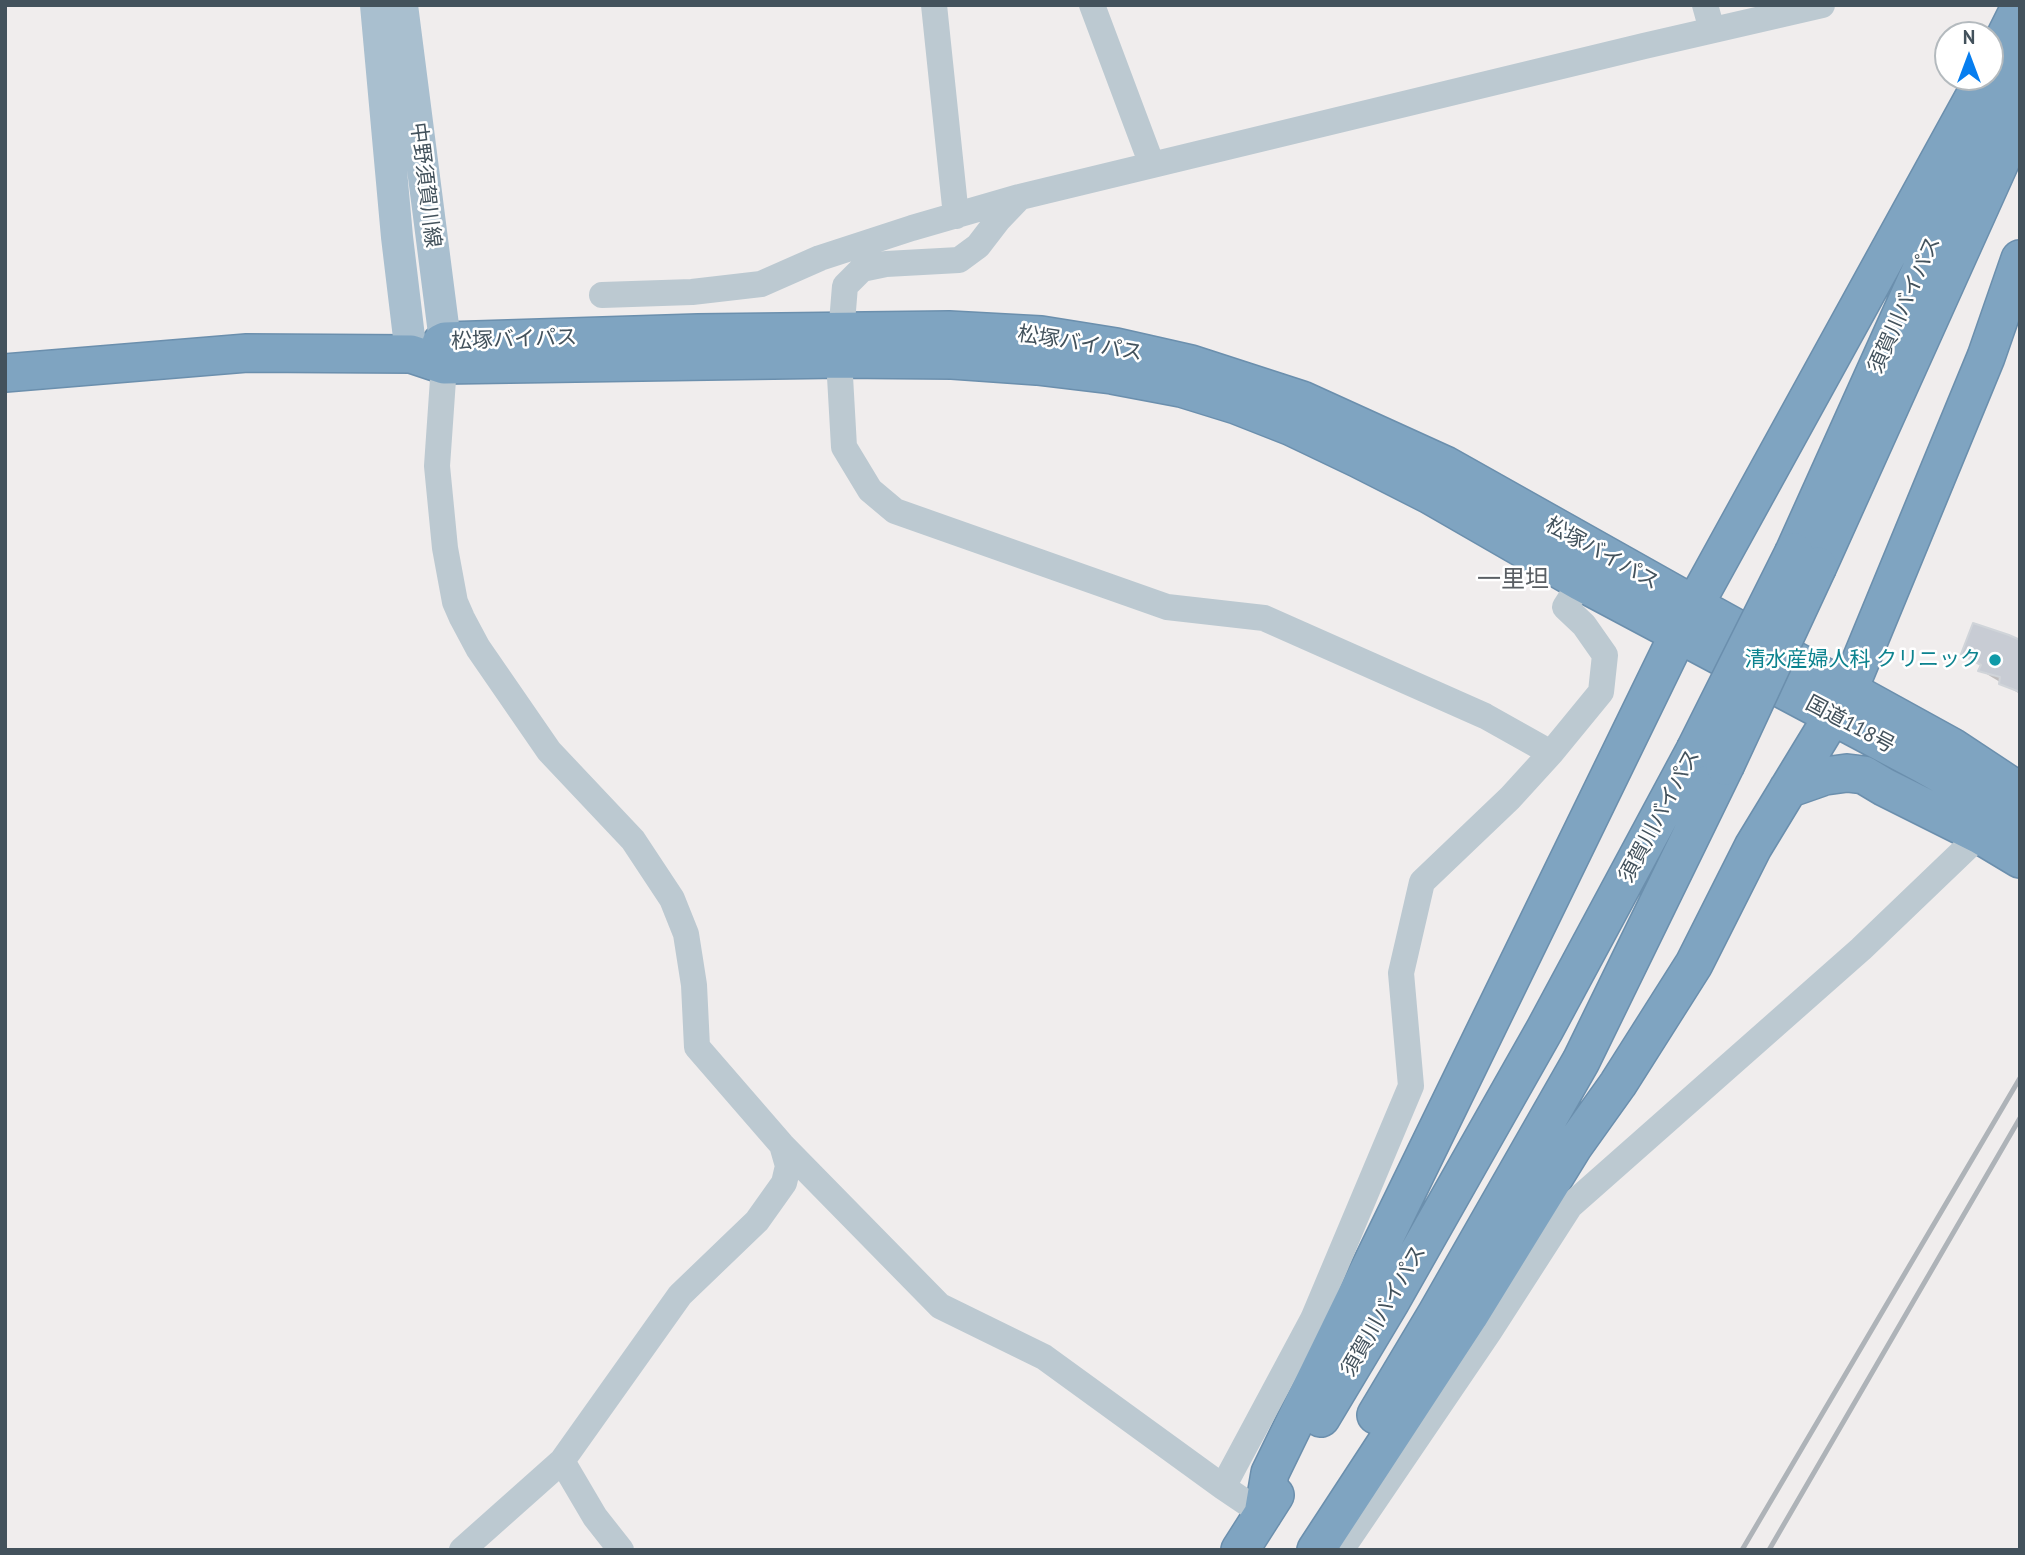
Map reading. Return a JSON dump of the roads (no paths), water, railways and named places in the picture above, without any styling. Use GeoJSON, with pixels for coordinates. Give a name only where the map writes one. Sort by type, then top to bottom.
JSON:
{"type":"FeatureCollection","features":[{"type":"Feature","properties":{"kind":"highway"},"geometry":{"type":"LineString","coordinates":[[2004,39],[2020,8]]}},
{"type":"Feature","properties":{"kind":"highway","name":"須賀川バイパス"},"geometry":{"type":"LineString","coordinates":[[1806,559],[2020,50]]}},
{"type":"Feature","properties":{"kind":"highway"},"geometry":{"type":"LineString","coordinates":[[1264,1514],[1270,1473],[1687,619],[1977,91]]}},
{"type":"Feature","properties":{"kind":"highway","name":"須賀川バイパス"},"geometry":{"type":"LineString","coordinates":[[1294,1550],[1437,1313],[1581,1060],[1710,758],[2020,118]]}},
{"type":"Feature","properties":{"kind":"highway"},"geometry":{"type":"LineString","coordinates":[[1316,1550],[1479,1324],[1573,1147],[1618,1084],[1694,964],[1753,847],[1840,703],[1986,357],[2020,259]]}},
{"type":"Feature","properties":{"kind":"highway","name":"松塚バイパス"},"geometry":{"type":"LineString","coordinates":[[5,373],[247,353],[434,354],[841,345],[948,330],[1041,335],[1116,347],[1191,364],[1302,400],[1445,464],[1687,619]]}},
{"type":"Feature","properties":{"kind":"highway","name":"松塚バイパス"},"geometry":{"type":"LineString","coordinates":[[841,345],[952,360],[1112,375],[1181,388],[1236,405],[1292,427],[1430,495],[1581,582],[1687,619]]}},
{"type":"Feature","properties":{"kind":"highway","name":"国道118号"},"geometry":{"type":"LineString","coordinates":[[1687,619],[1840,703],[1952,747],[2005,813]]}},
{"type":"Feature","properties":{"kind":"highway","name":"須賀川バイパス"},"geometry":{"type":"LineString","coordinates":[[1240,1550],[1391,1301],[1519,1076],[1710,758]]}},
{"type":"Feature","properties":{"kind":"highway"},"geometry":{"type":"LineString","coordinates":[[1788,789],[1825,776],[1847,773],[1864,775],[1884,787],[2005,813],[2020,859]]}},
{"type":"Feature","properties":{"kind":"main road","name":"中野須賀川線"},"geometry":{"type":"LineString","coordinates":[[376,5],[397,237],[434,354]]}},
{"type":"Feature","properties":{"kind":"main road","name":"中野須賀川線"},"geometry":{"type":"LineString","coordinates":[[402,5],[434,354]]}},
{"type":"Feature","properties":{"kind":"street"},"geometry":{"type":"LineString","coordinates":[[934,5],[956,216]]}},
{"type":"Feature","properties":{"kind":"street"},"geometry":{"type":"LineString","coordinates":[[1092,5],[1152,165]]}},
{"type":"Feature","properties":{"kind":"street"},"geometry":{"type":"LineString","coordinates":[[602,295],[691,292],[761,284],[820,258],[1020,197],[1152,165],[1708,18],[1822,5]]}},
{"type":"Feature","properties":{"kind":"street"},"geometry":{"type":"LineString","coordinates":[[1020,197],[978,246],[959,260],[886,264],[862,269],[845,286],[841,345],[844,447],[870,491],[895,511],[1167,607],[1264,618],[1485,716],[1551,752]]}},
{"type":"Feature","properties":{"kind":"street"},"geometry":{"type":"LineString","coordinates":[[434,354],[437,466],[445,548],[462,618],[478,648],[548,751],[633,840],[672,899],[686,934],[694,985],[696,1047],[782,1145],[940,1306],[1044,1357],[1264,1514]]}},
{"type":"Feature","properties":{"kind":"street"},"geometry":{"type":"LineString","coordinates":[[1223,1487],[1313,1319],[1411,1086],[1401,973],[1422,882],[1510,799],[1601,692],[1605,655],[1584,625],[1565,607],[1581,582]]}},
{"type":"Feature","properties":{"kind":"street"},"geometry":{"type":"LineString","coordinates":[[1341,1550],[1479,1324],[1570,1206],[1861,949],[2005,813]]}},
{"type":"Feature","properties":{"kind":"street"},"geometry":{"type":"LineString","coordinates":[[462,1550],[562,1461],[680,1295],[757,1220],[784,1183],[788,1166],[782,1145]]}},
{"type":"Feature","properties":{"kind":"street"},"geometry":{"type":"LineString","coordinates":[[562,1461],[595,1517],[621,1550]]}},
{"type":"Feature","properties":{"kind":"railway"},"geometry":{"type":"LineString","coordinates":[[1742,1550],[2020,1078]]}},
{"type":"Feature","properties":{"kind":"railway"},"geometry":{"type":"LineString","coordinates":[[1769,1550],[2020,1118]]}},
{"type":"Feature","properties":{"kind":"place","name":"清水産婦人科 クリニック"},"geometry":{"type":"Point","coordinates":[1995,660]}},
{"type":"Feature","properties":{"kind":"district","name":"一里坦"},"geometry":{"type":"Point","coordinates":[1513,580]}}]}
